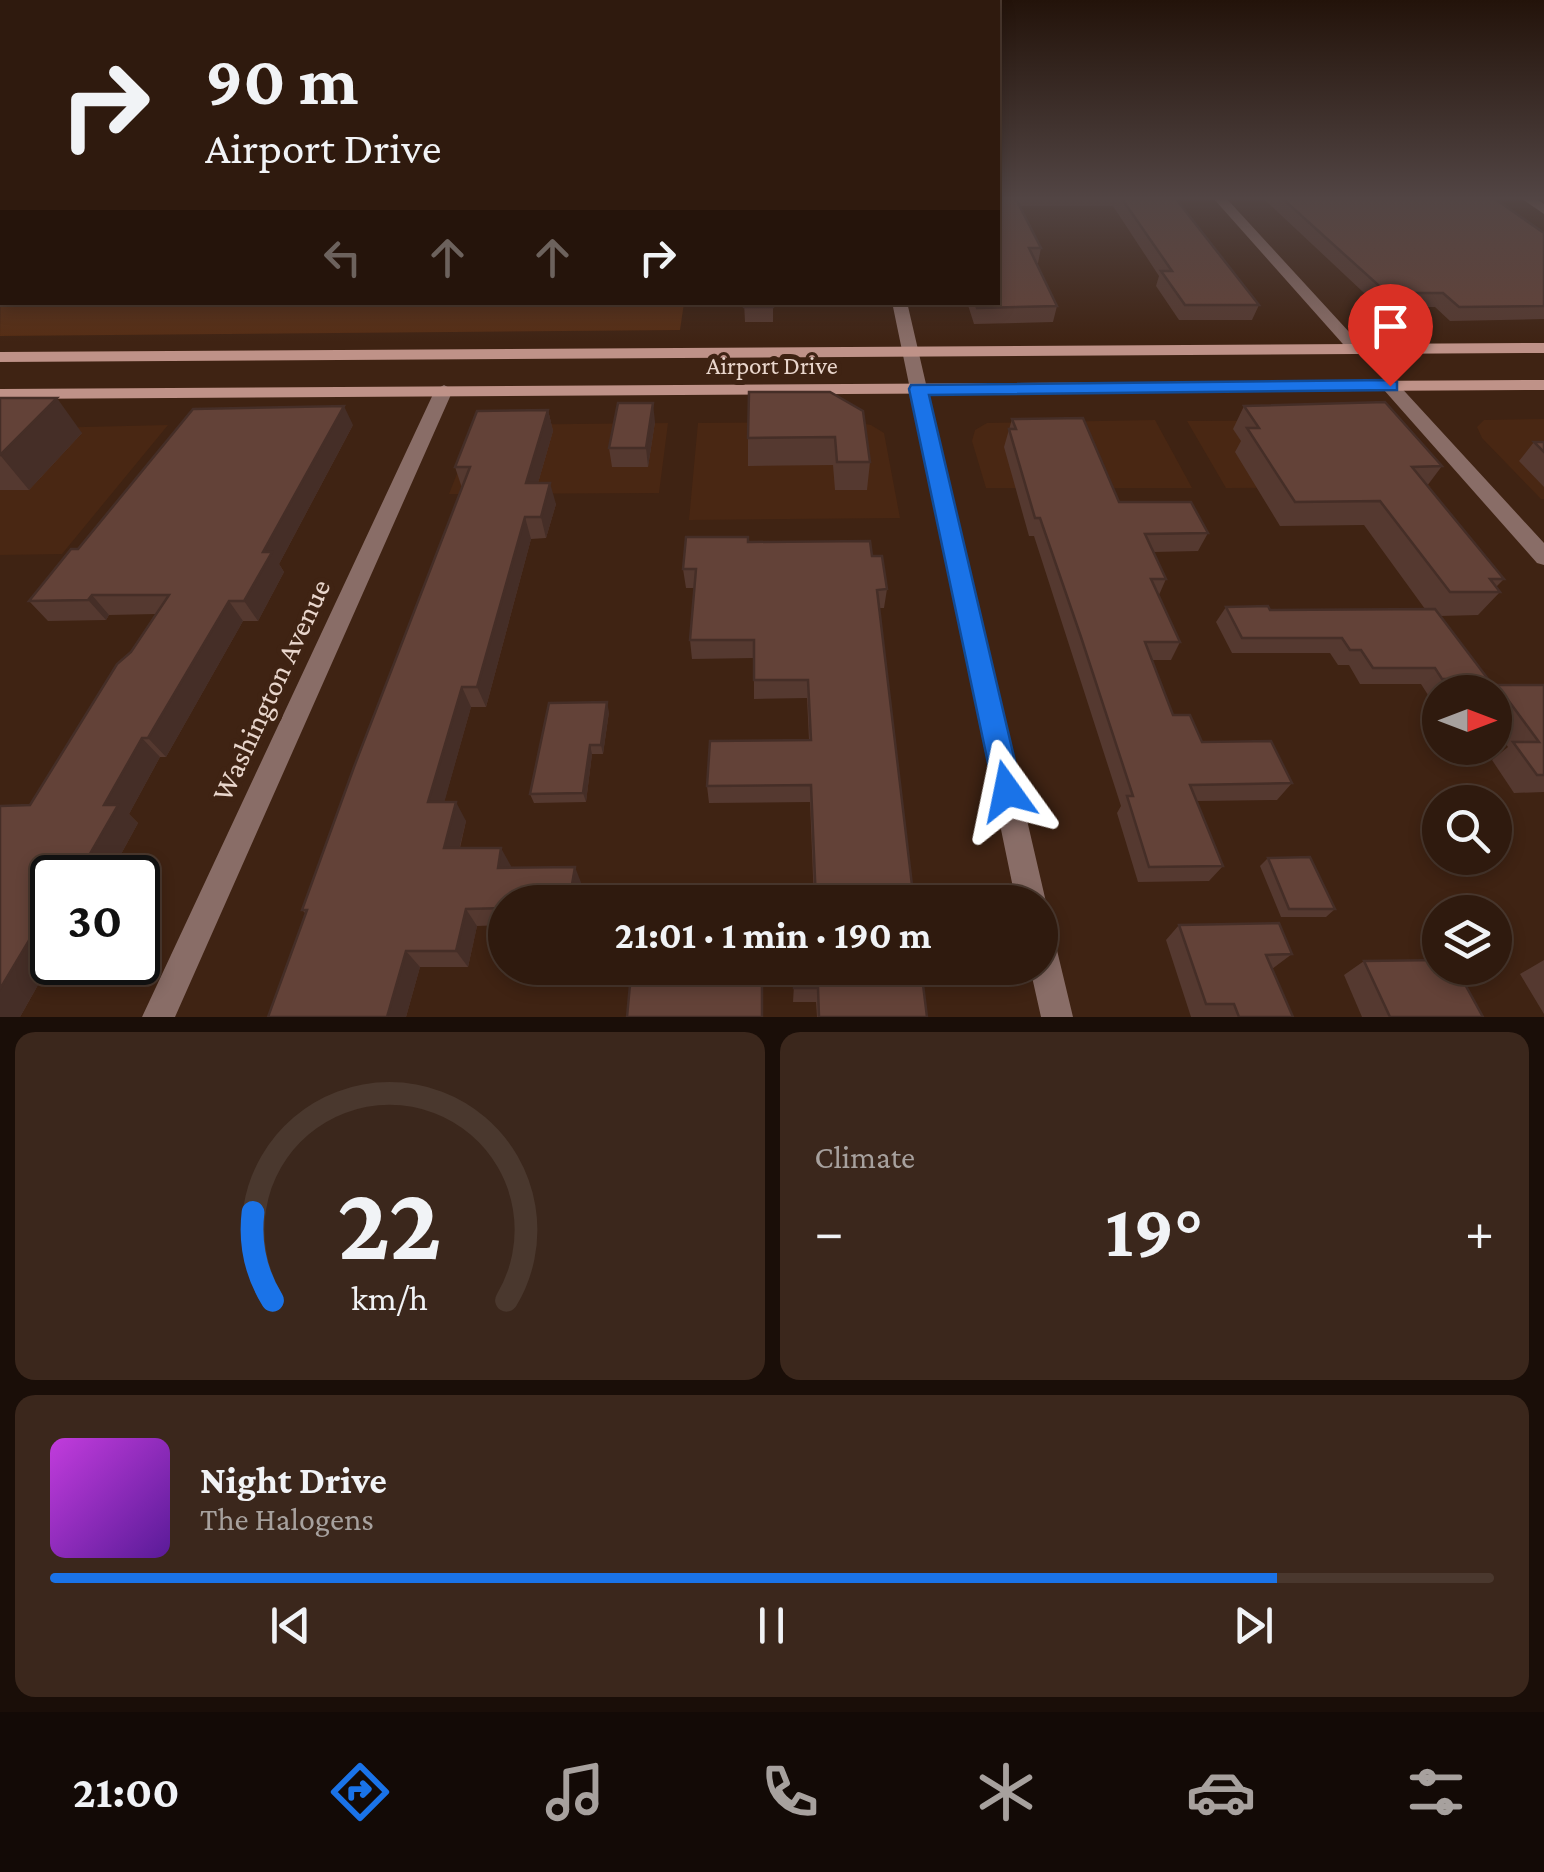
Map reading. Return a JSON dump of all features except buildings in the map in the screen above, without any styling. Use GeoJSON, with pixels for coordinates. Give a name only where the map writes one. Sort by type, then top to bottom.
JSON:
{"type":"FeatureCollection","features":[{"type":"Feature","properties":{"kind":"main road","name":"Airport Drive"},"geometry":{"type":"LineString","coordinates":[[0,356],[1544,348]]}},
{"type":"Feature","properties":{"kind":"main road","name":"Airport Drive"},"geometry":{"type":"LineString","coordinates":[[0,394],[1544,385]]}},
{"type":"Feature","properties":{"kind":"street"},"geometry":{"type":"LineString","coordinates":[[1263,246],[1356,350]]}},
{"type":"Feature","properties":{"kind":"street"},"geometry":{"type":"LineString","coordinates":[[900,305],[1028,885]]}},
{"type":"Feature","properties":{"kind":"street"},"geometry":{"type":"LineString","coordinates":[[1390,386],[1544,557]]}},
{"type":"Feature","properties":{"kind":"street","name":"Washington Avenue"},"geometry":{"type":"LineString","coordinates":[[158,1017],[444,390]]}},
{"type":"Feature","properties":{"kind":"street"},"geometry":{"type":"LineString","coordinates":[[1049,985],[1056,1017]]}},
{"type":"Feature","properties":{"kind":"shaded area"},"geometry":{"type":"Polygon","coordinates":[[[0,305],[684,305],[680,330],[0,336],[0,305]]]}},
{"type":"Feature","properties":{"kind":"shaded area"},"geometry":{"type":"Polygon","coordinates":[[[1544,419],[1541,499],[1482,438],[1477,427],[1484,420],[1544,419]]]}},
{"type":"Feature","properties":{"kind":"shaded area"},"geometry":{"type":"Polygon","coordinates":[[[1155,420],[1192,488],[986,488],[972,441],[975,430],[987,423],[1155,420]]]}},
{"type":"Feature","properties":{"kind":"shaded area"},"geometry":{"type":"Polygon","coordinates":[[[1345,420],[1381,431],[1431,487],[1226,488],[1187,421],[1345,420]]]}},
{"type":"Feature","properties":{"kind":"shaded area"},"geometry":{"type":"Polygon","coordinates":[[[855,422],[884,433],[900,518],[689,520],[698,423],[855,422]]]}},
{"type":"Feature","properties":{"kind":"shaded area"},"geometry":{"type":"Polygon","coordinates":[[[668,423],[659,493],[449,494],[469,443],[494,425],[668,423]]]}},
{"type":"Feature","properties":{"kind":"shaded area"},"geometry":{"type":"Polygon","coordinates":[[[168,425],[62,554],[0,555],[0,429],[168,425]]]}},
{"type":"Feature","properties":{"kind":"route"},"geometry":{"type":"LineString","coordinates":[[1007,791],[918,389],[1390,386]]}}]}
